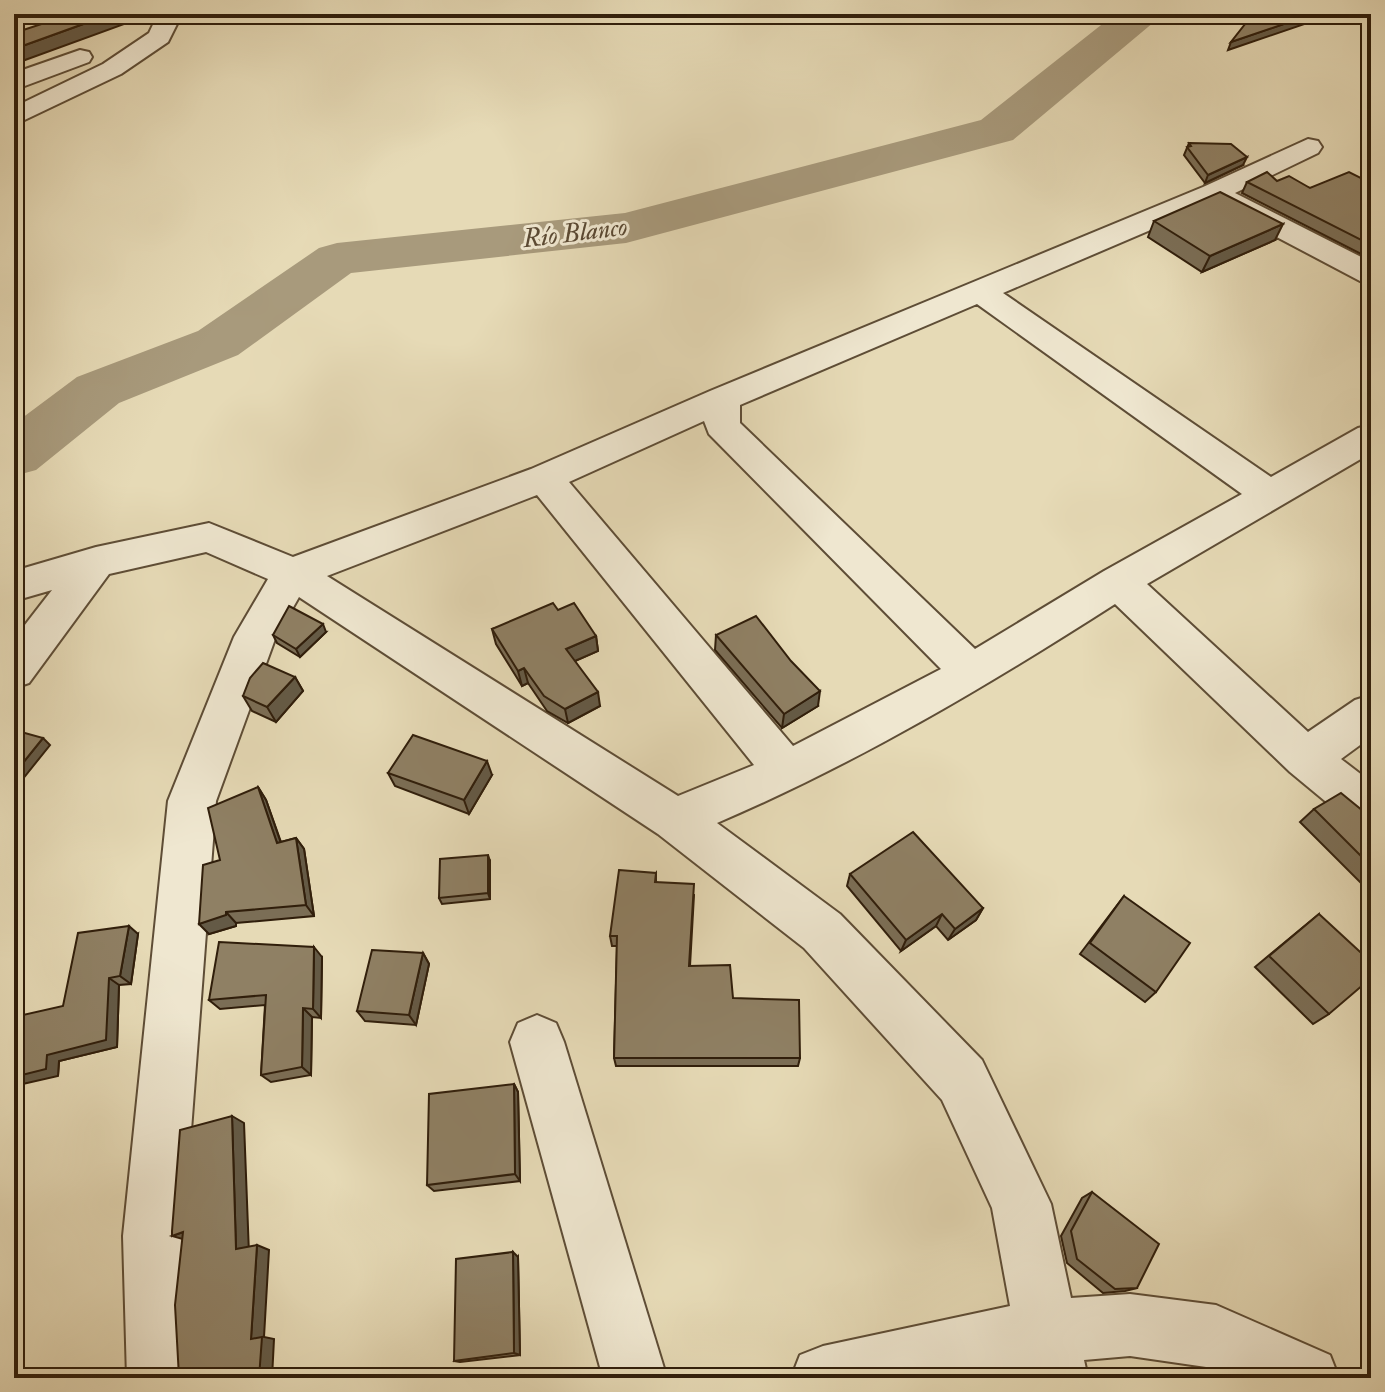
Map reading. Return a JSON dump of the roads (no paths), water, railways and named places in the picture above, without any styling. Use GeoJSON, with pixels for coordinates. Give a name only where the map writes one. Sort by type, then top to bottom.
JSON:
{"type":"FeatureCollection","features":[{"type":"Feature","properties":{"kind":"street"},"geometry":{"type":"LineString","coordinates":[[14,82],[114,44],[169,14]]}},
{"type":"Feature","properties":{"kind":"street"},"geometry":{"type":"LineString","coordinates":[[14,117],[112,69],[159,37],[169,14]]}},
{"type":"Feature","properties":{"kind":"street"},"geometry":{"type":"LineString","coordinates":[[159,1378],[153,1236],[192,801],[255,637],[292,573],[544,478],[722,399],[1213,193],[1308,147]]}},
{"type":"Feature","properties":{"kind":"street"},"geometry":{"type":"LineString","coordinates":[[1213,193],[1371,274]]}},
{"type":"Feature","properties":{"kind":"street"},"geometry":{"type":"LineString","coordinates":[[980,291],[1270,495]]}},
{"type":"Feature","properties":{"kind":"street"},"geometry":{"type":"LineString","coordinates":[[722,399],[722,426],[972,673]]}},
{"type":"Feature","properties":{"kind":"street"},"geometry":{"type":"LineString","coordinates":[[675,819],[787,772],[972,673],[1118,582],[1371,437]]}},
{"type":"Feature","properties":{"kind":"street"},"geometry":{"type":"LineString","coordinates":[[544,478],[787,772]]}},
{"type":"Feature","properties":{"kind":"street"},"geometry":{"type":"LineString","coordinates":[[14,586],[96,562],[209,537],[292,573],[675,819],[822,931],[962,1080],[1021,1204],[1050,1355]]}},
{"type":"Feature","properties":{"kind":"street"},"geometry":{"type":"LineString","coordinates":[[21,641],[96,562]]}},
{"type":"Feature","properties":{"kind":"street"},"geometry":{"type":"LineString","coordinates":[[1118,582],[1306,758],[1371,810]]}},
{"type":"Feature","properties":{"kind":"street"},"geometry":{"type":"LineString","coordinates":[[1306,758],[1371,713]]}},
{"type":"Feature","properties":{"kind":"street"},"geometry":{"type":"LineString","coordinates":[[537,1042],[635,1378]]}},
{"type":"Feature","properties":{"kind":"street"},"geometry":{"type":"LineString","coordinates":[[823,1378],[1050,1355],[1130,1325],[1216,1337],[1307,1378]]}},
{"type":"Feature","properties":{"kind":"waterway","name":"Río Blanco"},"geometry":{"type":"LineString","coordinates":[[14,455],[98,390],[218,343],[337,259],[626,228],[997,130],[1140,14]]}}]}
